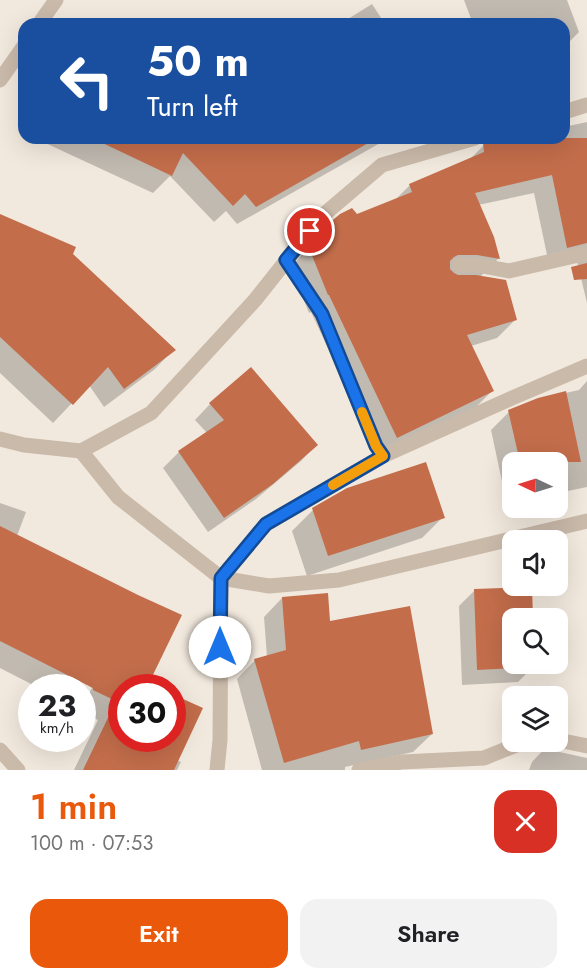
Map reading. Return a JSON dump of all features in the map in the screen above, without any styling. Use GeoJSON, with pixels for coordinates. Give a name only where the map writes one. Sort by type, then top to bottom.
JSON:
{"type":"FeatureCollection","features":[{"type":"Feature","properties":{"kind":"street"},"geometry":{"type":"LineString","coordinates":[[43,18],[56,0]]}},
{"type":"Feature","properties":{"kind":"street"},"geometry":{"type":"LineString","coordinates":[[0,80],[18,54]]}},
{"type":"Feature","properties":{"kind":"street"},"geometry":{"type":"LineString","coordinates":[[570,110],[587,105]]}},
{"type":"Feature","properties":{"kind":"street"},"geometry":{"type":"LineString","coordinates":[[0,439],[24,445],[81,451],[151,413],[255,300],[321,216],[382,165],[454,144]]}},
{"type":"Feature","properties":{"kind":"street"},"geometry":{"type":"LineString","coordinates":[[459,265],[477,265],[508,271],[587,253]]}},
{"type":"Feature","properties":{"kind":"street"},"geometry":{"type":"LineString","coordinates":[[286,260],[322,314],[376,446],[383,456]]}},
{"type":"Feature","properties":{"kind":"street"},"geometry":{"type":"LineString","coordinates":[[218,770],[221,578],[266,524],[383,456],[587,366]]}},
{"type":"Feature","properties":{"kind":"street"},"geometry":{"type":"LineString","coordinates":[[81,451],[118,497],[221,578],[269,586],[339,580],[587,521]]}},
{"type":"Feature","properties":{"kind":"street"},"geometry":{"type":"LineString","coordinates":[[568,742],[587,746]]}},
{"type":"Feature","properties":{"kind":"street"},"geometry":{"type":"LineString","coordinates":[[0,750],[18,770]]}},
{"type":"Feature","properties":{"kind":"street"},"geometry":{"type":"LineString","coordinates":[[359,770],[402,762],[484,758],[502,751]]}},
{"type":"Feature","properties":{"kind":"building"},"geometry":{"type":"Polygon","coordinates":[[[570,138],[587,138],[587,243],[567,248],[552,175],[475,193],[494,237],[500,259],[477,255],[458,255],[450,261],[450,269],[458,275],[476,275],[506,280],[517,320],[467,335],[494,391],[397,438],[328,295],[309,248],[328,224],[340,214],[352,208],[357,214],[412,192],[409,184],[484,152],[483,144],[570,144],[570,138]]]}},
{"type":"Feature","properties":{"kind":"building"},"geometry":{"type":"Polygon","coordinates":[[[105,144],[366,144],[256,207],[245,194],[233,206],[183,153],[172,176],[105,144]]]}},
{"type":"Feature","properties":{"kind":"building"},"geometry":{"type":"Polygon","coordinates":[[[0,214],[76,247],[73,254],[176,350],[124,389],[108,367],[73,405],[0,337],[0,214]]]}},
{"type":"Feature","properties":{"kind":"building"},"geometry":{"type":"Polygon","coordinates":[[[587,263],[587,279],[574,280],[571,267],[587,263]]]}},
{"type":"Feature","properties":{"kind":"building"},"geometry":{"type":"Polygon","coordinates":[[[251,367],[318,445],[273,484],[224,518],[178,451],[224,420],[209,403],[251,367]]]}},
{"type":"Feature","properties":{"kind":"building"},"geometry":{"type":"Polygon","coordinates":[[[566,391],[581,462],[568,462],[568,452],[518,452],[508,410],[538,398],[566,391]]]}},
{"type":"Feature","properties":{"kind":"building"},"geometry":{"type":"Polygon","coordinates":[[[426,462],[445,518],[328,556],[312,508],[347,488],[426,462]]]}},
{"type":"Feature","properties":{"kind":"building"},"geometry":{"type":"Polygon","coordinates":[[[0,526],[182,615],[153,674],[108,674],[108,697],[96,691],[96,674],[65,674],[0,641],[0,526]]]}},
{"type":"Feature","properties":{"kind":"building"},"geometry":{"type":"Polygon","coordinates":[[[502,588],[502,596],[532,596],[533,608],[502,608],[502,669],[477,670],[474,589],[502,588]]]}},
{"type":"Feature","properties":{"kind":"building"},"geometry":{"type":"Polygon","coordinates":[[[328,593],[330,621],[410,606],[433,734],[361,750],[359,741],[284,763],[254,659],[286,650],[282,597],[328,593]]]}},
{"type":"Feature","properties":{"kind":"building"},"geometry":{"type":"Polygon","coordinates":[[[186,700],[203,708],[186,744],[186,700]]]}},
{"type":"Feature","properties":{"kind":"building"},"geometry":{"type":"Polygon","coordinates":[[[108,718],[108,752],[182,752],[174,770],[83,770],[92,752],[96,752],[96,743],[108,718]]]}},
{"type":"Feature","properties":{"kind":"slow traffic"},"geometry":{"type":"LineString","coordinates":[[333,485],[383,456],[376,446],[362,412]]}},
{"type":"Feature","properties":{"kind":"route"},"geometry":{"type":"LineString","coordinates":[[220,647],[221,578],[266,524],[383,456],[376,446],[322,314],[286,260],[310,231]]}}]}
